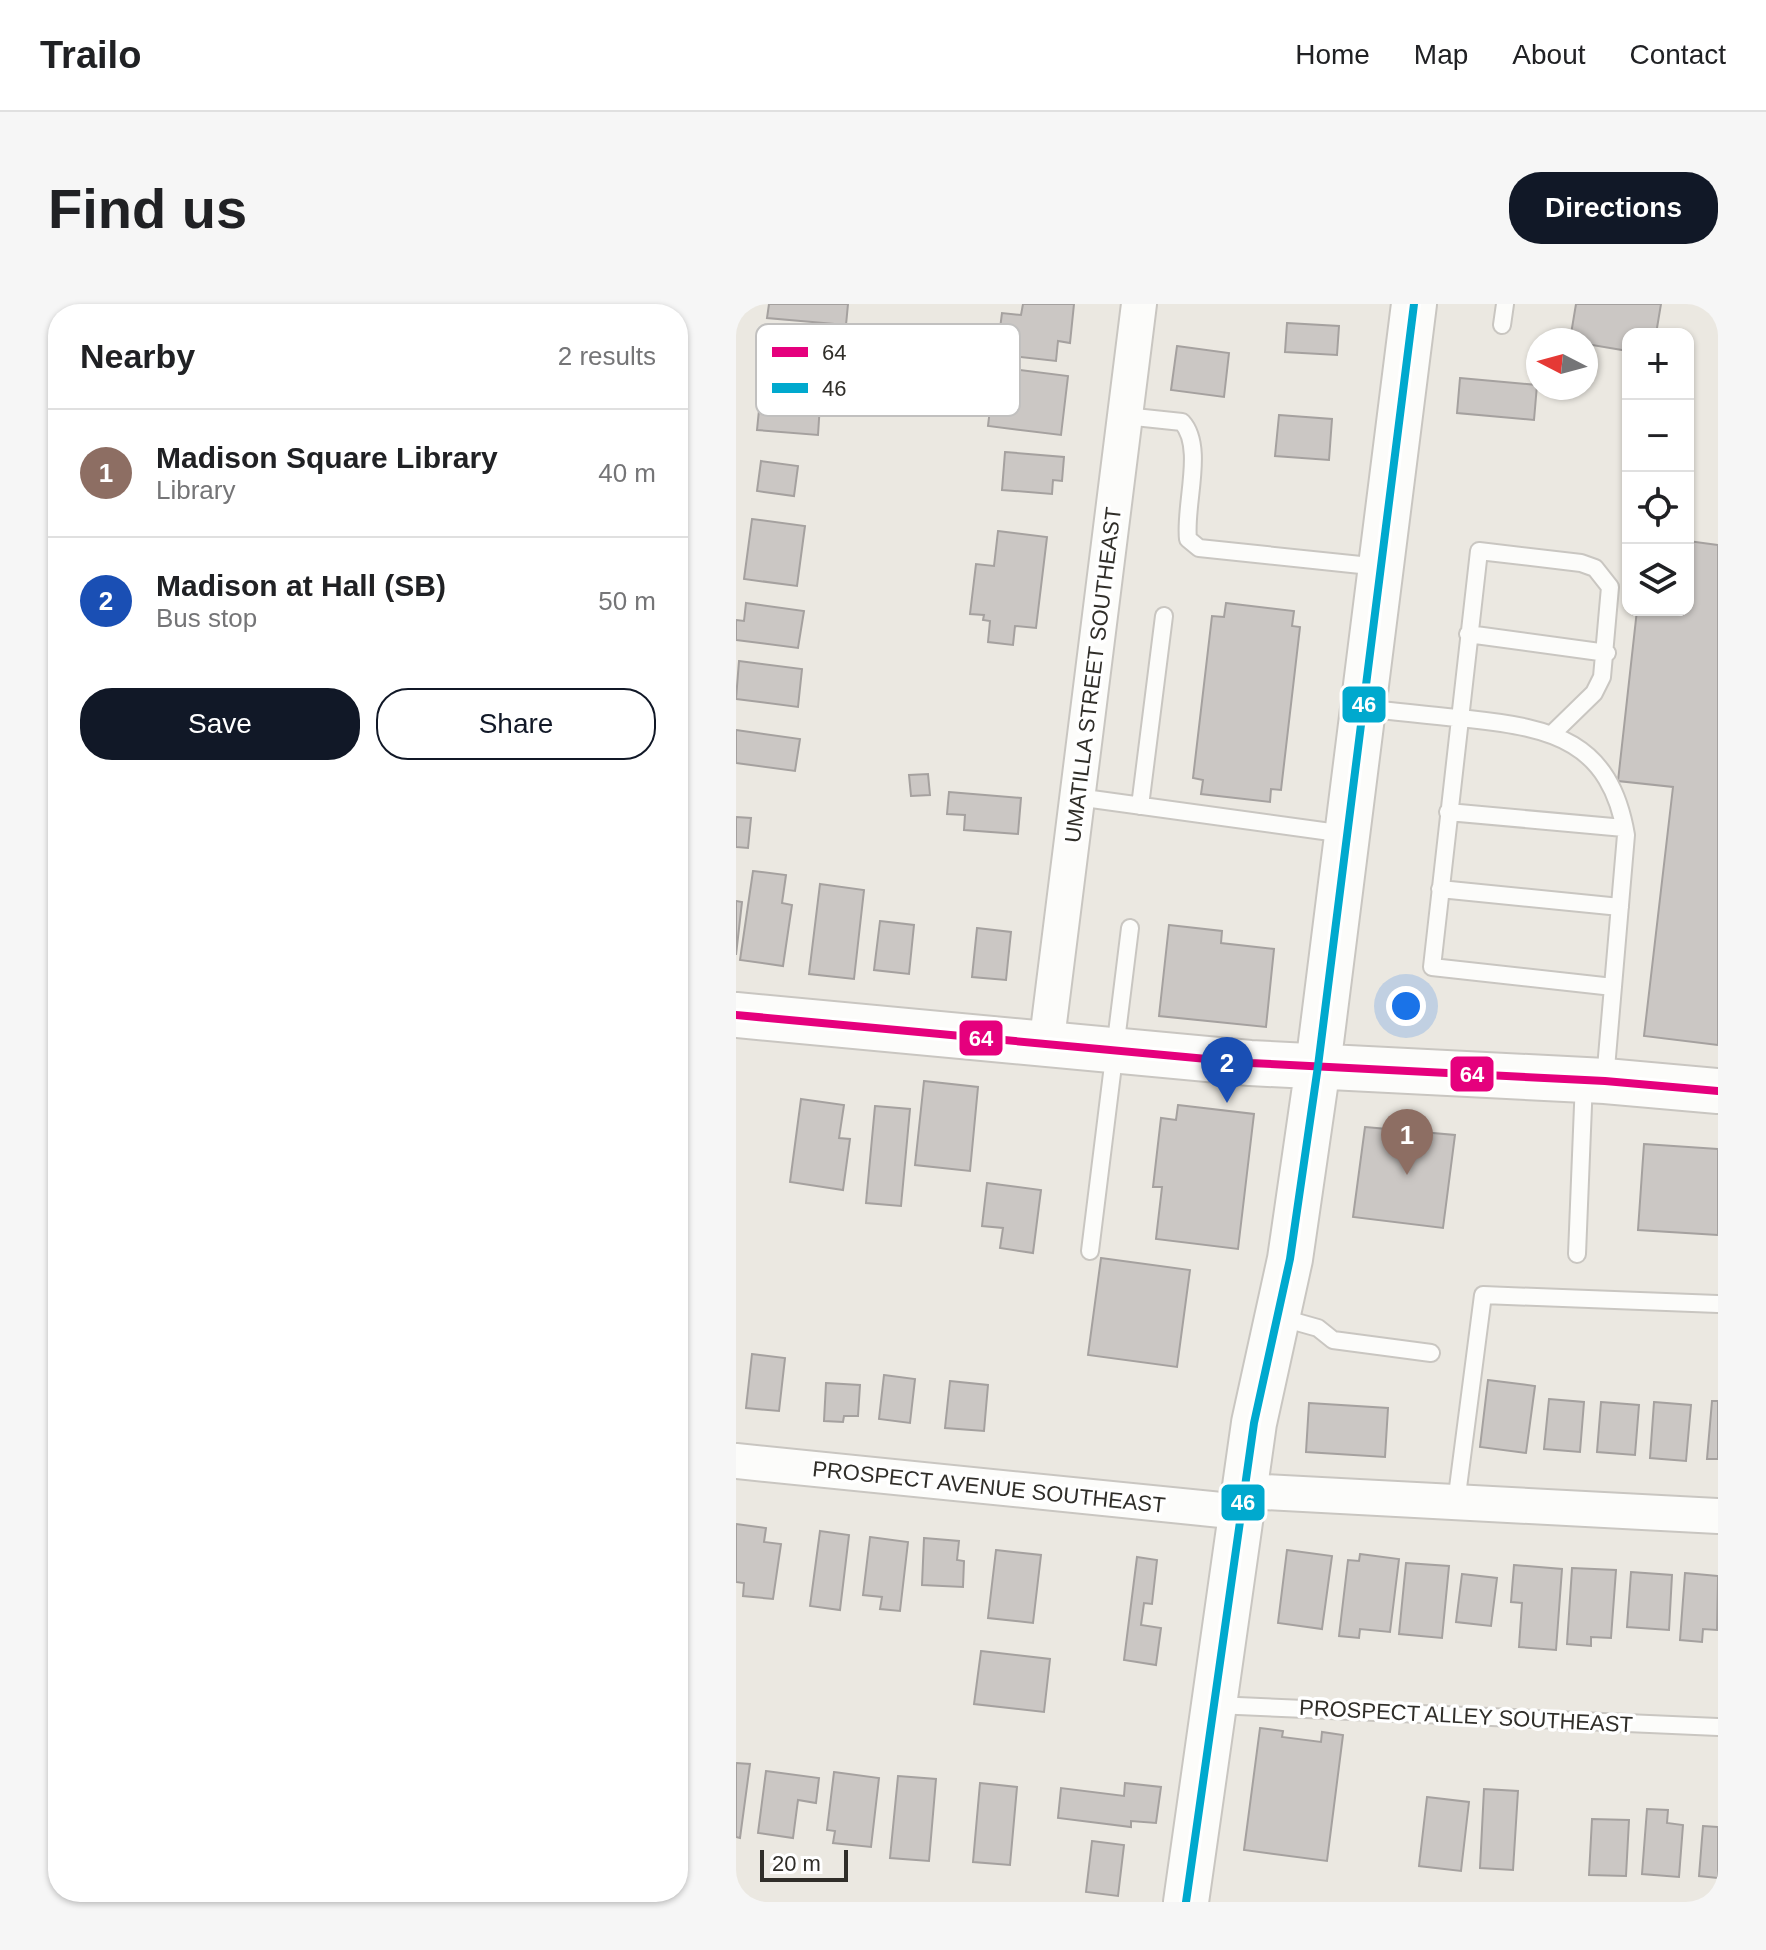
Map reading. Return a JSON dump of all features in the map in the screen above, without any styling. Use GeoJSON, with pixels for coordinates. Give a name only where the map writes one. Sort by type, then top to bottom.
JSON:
{"type":"FeatureCollection","features":[{"type":"Feature","properties":{"kind":"main road"},"geometry":{"type":"LineString","coordinates":[[1186,1902],[1254,1423],[1290,1259],[1318,1066],[1414,304]]}},
{"type":"Feature","properties":{"kind":"main road"},"geometry":{"type":"LineString","coordinates":[[736,1015],[1046,1047],[1718,1091]]}},
{"type":"Feature","properties":{"kind":"street","name":"UMATILLA STREET SOUTHEAST"},"geometry":{"type":"LineString","coordinates":[[1046,1047],[1139,304]]}},
{"type":"Feature","properties":{"kind":"street","name":"PROSPECT AVENUE SOUTHEAST"},"geometry":{"type":"LineString","coordinates":[[736,1461],[1243,1502],[1456,1503],[1718,1516]]}},
{"type":"Feature","properties":{"kind":"lane"},"geometry":{"type":"LineString","coordinates":[[1502,325],[1505,304]]}},
{"type":"Feature","properties":{"kind":"lane"},"geometry":{"type":"LineString","coordinates":[[1125,416],[1182,422],[1190,431],[1193,445],[1186,523],[1188,539],[1199,548],[1381,567]]}},
{"type":"Feature","properties":{"kind":"lane"},"geometry":{"type":"LineString","coordinates":[[1553,733],[1594,693],[1607,653],[1610,587],[1595,568],[1581,563],[1479,551],[1432,967],[1613,987]]}},
{"type":"Feature","properties":{"kind":"lane"},"geometry":{"type":"LineString","coordinates":[[1140,806],[1164,616]]}},
{"type":"Feature","properties":{"kind":"lane"},"geometry":{"type":"LineString","coordinates":[[1468,634],[1607,653]]}},
{"type":"Feature","properties":{"kind":"lane"},"geometry":{"type":"LineString","coordinates":[[1364,708],[1522,725],[1553,733],[1578,748],[1599,768],[1618,796],[1624,828],[1613,987],[1595,1081],[1577,1254]]}},
{"type":"Feature","properties":{"kind":"lane"},"geometry":{"type":"LineString","coordinates":[[1077,797],[1349,834]]}},
{"type":"Feature","properties":{"kind":"lane"},"geometry":{"type":"LineString","coordinates":[[1448,812],[1624,828]]}},
{"type":"Feature","properties":{"kind":"lane"},"geometry":{"type":"LineString","coordinates":[[1440,889],[1620,907]]}},
{"type":"Feature","properties":{"kind":"lane"},"geometry":{"type":"LineString","coordinates":[[1090,1251],[1130,928]]}},
{"type":"Feature","properties":{"kind":"lane"},"geometry":{"type":"LineString","coordinates":[[1456,1503],[1483,1295],[1718,1304]]}},
{"type":"Feature","properties":{"kind":"lane"},"geometry":{"type":"LineString","coordinates":[[1277,1317],[1318,1328],[1333,1340],[1431,1353]]}},
{"type":"Feature","properties":{"kind":"lane","name":"PROSPECT ALLEY SOUTHEAST"},"geometry":{"type":"LineString","coordinates":[[1213,1705],[1718,1727]]}},
{"type":"Feature","properties":{"kind":"building"},"geometry":{"type":"Polygon","coordinates":[[[769,304],[848,304],[846,324],[767,318],[769,304]]]}},
{"type":"Feature","properties":{"kind":"building"},"geometry":{"type":"Polygon","coordinates":[[[1023,304],[1074,304],[1070,343],[1058,341],[1056,361],[1020,357],[1020,324],[1001,324],[1002,313],[1021,315],[1023,304]]]}},
{"type":"Feature","properties":{"kind":"building"},"geometry":{"type":"Polygon","coordinates":[[[1576,304],[1661,304],[1657,328],[1622,328],[1622,350],[1598,346],[1598,328],[1572,328],[1576,304]]]}},
{"type":"Feature","properties":{"kind":"building"},"geometry":{"type":"Polygon","coordinates":[[[1287,323],[1339,326],[1337,355],[1285,352],[1287,323]]]}},
{"type":"Feature","properties":{"kind":"building"},"geometry":{"type":"Polygon","coordinates":[[[1177,346],[1229,353],[1224,397],[1171,390],[1177,346]]]}},
{"type":"Feature","properties":{"kind":"building"},"geometry":{"type":"Polygon","coordinates":[[[1020,370],[1068,376],[1061,435],[988,426],[989,416],[1020,416],[1020,370]]]}},
{"type":"Feature","properties":{"kind":"building"},"geometry":{"type":"Polygon","coordinates":[[[1460,378],[1526,384],[1526,400],[1536,400],[1534,420],[1457,413],[1460,378]]]}},
{"type":"Feature","properties":{"kind":"building"},"geometry":{"type":"Polygon","coordinates":[[[1279,415],[1332,419],[1329,460],[1275,456],[1279,415]]]}},
{"type":"Feature","properties":{"kind":"building"},"geometry":{"type":"Polygon","coordinates":[[[758,416],[819,416],[818,435],[757,430],[758,416]]]}},
{"type":"Feature","properties":{"kind":"building"},"geometry":{"type":"Polygon","coordinates":[[[1005,452],[1064,457],[1062,481],[1053,480],[1052,494],[1002,490],[1005,452]]]}},
{"type":"Feature","properties":{"kind":"building"},"geometry":{"type":"Polygon","coordinates":[[[761,461],[798,466],[794,496],[757,491],[761,461]]]}},
{"type":"Feature","properties":{"kind":"building"},"geometry":{"type":"Polygon","coordinates":[[[752,519],[805,526],[797,586],[744,579],[752,519]]]}},
{"type":"Feature","properties":{"kind":"building"},"geometry":{"type":"Polygon","coordinates":[[[998,531],[1047,537],[1036,628],[1015,626],[1013,645],[988,642],[990,621],[983,620],[984,615],[970,614],[976,564],[994,566],[998,531]]]}},
{"type":"Feature","properties":{"kind":"building"},"geometry":{"type":"Polygon","coordinates":[[[1694,542],[1718,545],[1718,1045],[1644,1036],[1673,787],[1618,781],[1636,616],[1694,616],[1694,542]]]}},
{"type":"Feature","properties":{"kind":"building"},"geometry":{"type":"Polygon","coordinates":[[[746,603],[804,611],[798,648],[736,640],[736,620],[744,621],[746,603]]]}},
{"type":"Feature","properties":{"kind":"building"},"geometry":{"type":"Polygon","coordinates":[[[1226,603],[1294,611],[1292,626],[1300,627],[1281,790],[1271,789],[1270,802],[1201,794],[1203,780],[1193,778],[1212,616],[1224,617],[1226,603]]]}},
{"type":"Feature","properties":{"kind":"building"},"geometry":{"type":"Polygon","coordinates":[[[739,661],[802,669],[798,707],[736,699],[739,661]]]}},
{"type":"Feature","properties":{"kind":"building"},"geometry":{"type":"Polygon","coordinates":[[[736,730],[800,739],[795,771],[736,763],[736,730]]]}},
{"type":"Feature","properties":{"kind":"building"},"geometry":{"type":"Polygon","coordinates":[[[928,774],[930,795],[911,796],[909,775],[928,774]]]}},
{"type":"Feature","properties":{"kind":"building"},"geometry":{"type":"Polygon","coordinates":[[[949,792],[1021,798],[1018,834],[964,830],[965,815],[947,814],[949,792]]]}},
{"type":"Feature","properties":{"kind":"building"},"geometry":{"type":"Polygon","coordinates":[[[736,817],[751,818],[748,848],[736,847],[736,817]]]}},
{"type":"Feature","properties":{"kind":"building"},"geometry":{"type":"Polygon","coordinates":[[[753,871],[786,875],[782,903],[792,905],[783,966],[740,960],[753,871]]]}},
{"type":"Feature","properties":{"kind":"building"},"geometry":{"type":"Polygon","coordinates":[[[820,884],[864,890],[854,979],[809,974],[820,884]]]}},
{"type":"Feature","properties":{"kind":"building"},"geometry":{"type":"Polygon","coordinates":[[[736,901],[742,902],[736,955],[736,901]]]}},
{"type":"Feature","properties":{"kind":"building"},"geometry":{"type":"Polygon","coordinates":[[[880,921],[914,925],[909,974],[874,970],[880,921]]]}},
{"type":"Feature","properties":{"kind":"building"},"geometry":{"type":"Polygon","coordinates":[[[1169,925],[1222,931],[1221,943],[1274,949],[1266,1027],[1159,1016],[1169,925]]]}},
{"type":"Feature","properties":{"kind":"building"},"geometry":{"type":"Polygon","coordinates":[[[977,928],[1011,932],[1006,980],[972,977],[977,928]]]}},
{"type":"Feature","properties":{"kind":"building"},"geometry":{"type":"Polygon","coordinates":[[[924,1081],[978,1087],[970,1171],[915,1165],[924,1081]]]}},
{"type":"Feature","properties":{"kind":"building"},"geometry":{"type":"Polygon","coordinates":[[[801,1099],[844,1105],[839,1138],[850,1139],[843,1190],[790,1182],[801,1099]]]}},
{"type":"Feature","properties":{"kind":"building"},"geometry":{"type":"Polygon","coordinates":[[[1178,1105],[1254,1114],[1238,1249],[1156,1239],[1162,1187],[1153,1187],[1161,1118],[1176,1120],[1178,1105]]]}},
{"type":"Feature","properties":{"kind":"building"},"geometry":{"type":"Polygon","coordinates":[[[875,1106],[910,1109],[901,1206],[866,1203],[875,1106]]]}},
{"type":"Feature","properties":{"kind":"building"},"geometry":{"type":"Polygon","coordinates":[[[1365,1127],[1455,1135],[1443,1228],[1353,1217],[1365,1127]]]}},
{"type":"Feature","properties":{"kind":"building"},"geometry":{"type":"Polygon","coordinates":[[[1644,1144],[1718,1149],[1718,1235],[1638,1230],[1644,1144]]]}},
{"type":"Feature","properties":{"kind":"building"},"geometry":{"type":"Polygon","coordinates":[[[987,1183],[1041,1190],[1033,1253],[1000,1248],[1003,1228],[982,1226],[987,1183]]]}},
{"type":"Feature","properties":{"kind":"building"},"geometry":{"type":"Polygon","coordinates":[[[1101,1258],[1190,1270],[1177,1367],[1088,1355],[1101,1258]]]}},
{"type":"Feature","properties":{"kind":"building"},"geometry":{"type":"Polygon","coordinates":[[[752,1354],[785,1358],[779,1411],[746,1408],[752,1354]]]}},
{"type":"Feature","properties":{"kind":"building"},"geometry":{"type":"Polygon","coordinates":[[[884,1375],[915,1379],[910,1423],[879,1419],[884,1375]]]}},
{"type":"Feature","properties":{"kind":"building"},"geometry":{"type":"Polygon","coordinates":[[[1488,1380],[1535,1386],[1526,1453],[1480,1447],[1488,1380]]]}},
{"type":"Feature","properties":{"kind":"building"},"geometry":{"type":"Polygon","coordinates":[[[950,1381],[988,1385],[984,1431],[945,1428],[950,1381]]]}},
{"type":"Feature","properties":{"kind":"building"},"geometry":{"type":"Polygon","coordinates":[[[826,1383],[860,1385],[858,1416],[844,1416],[843,1422],[824,1421],[826,1383]]]}},
{"type":"Feature","properties":{"kind":"building"},"geometry":{"type":"Polygon","coordinates":[[[1549,1399],[1584,1402],[1580,1452],[1544,1449],[1549,1399]]]}},
{"type":"Feature","properties":{"kind":"building"},"geometry":{"type":"Polygon","coordinates":[[[1712,1401],[1718,1401],[1718,1459],[1707,1459],[1712,1401]]]}},
{"type":"Feature","properties":{"kind":"building"},"geometry":{"type":"Polygon","coordinates":[[[1601,1402],[1639,1405],[1635,1455],[1597,1452],[1601,1402]]]}},
{"type":"Feature","properties":{"kind":"building"},"geometry":{"type":"Polygon","coordinates":[[[1654,1402],[1691,1405],[1686,1461],[1650,1458],[1654,1402]]]}},
{"type":"Feature","properties":{"kind":"building"},"geometry":{"type":"Polygon","coordinates":[[[1309,1403],[1388,1408],[1385,1457],[1306,1452],[1309,1403]]]}},
{"type":"Feature","properties":{"kind":"building"},"geometry":{"type":"Polygon","coordinates":[[[736,1524],[766,1528],[764,1542],[781,1544],[773,1599],[743,1596],[744,1583],[736,1582],[736,1524]]]}},
{"type":"Feature","properties":{"kind":"building"},"geometry":{"type":"Polygon","coordinates":[[[820,1531],[849,1535],[840,1610],[810,1606],[820,1531]]]}},
{"type":"Feature","properties":{"kind":"building"},"geometry":{"type":"Polygon","coordinates":[[[870,1537],[908,1542],[900,1611],[880,1609],[882,1597],[863,1595],[870,1537]]]}},
{"type":"Feature","properties":{"kind":"building"},"geometry":{"type":"Polygon","coordinates":[[[924,1538],[959,1541],[957,1560],[964,1561],[963,1587],[922,1585],[924,1538]]]}},
{"type":"Feature","properties":{"kind":"building"},"geometry":{"type":"Polygon","coordinates":[[[996,1550],[1041,1555],[1033,1623],[988,1618],[996,1550]]]}},
{"type":"Feature","properties":{"kind":"building"},"geometry":{"type":"Polygon","coordinates":[[[1287,1550],[1332,1556],[1322,1629],[1278,1623],[1287,1550]]]}},
{"type":"Feature","properties":{"kind":"building"},"geometry":{"type":"Polygon","coordinates":[[[1360,1554],[1399,1559],[1390,1632],[1360,1629],[1359,1638],[1339,1636],[1348,1560],[1359,1561],[1360,1554]]]}},
{"type":"Feature","properties":{"kind":"building"},"geometry":{"type":"Polygon","coordinates":[[[1137,1557],[1157,1560],[1152,1604],[1144,1603],[1141,1625],[1161,1628],[1156,1665],[1124,1660],[1137,1557]]]}},
{"type":"Feature","properties":{"kind":"building"},"geometry":{"type":"Polygon","coordinates":[[[1406,1563],[1449,1566],[1442,1638],[1399,1634],[1406,1563]]]}},
{"type":"Feature","properties":{"kind":"building"},"geometry":{"type":"Polygon","coordinates":[[[1514,1565],[1562,1569],[1556,1650],[1519,1647],[1522,1603],[1511,1602],[1514,1565]]]}},
{"type":"Feature","properties":{"kind":"building"},"geometry":{"type":"Polygon","coordinates":[[[1572,1568],[1616,1570],[1611,1638],[1591,1637],[1591,1646],[1567,1644],[1572,1568]]]}},
{"type":"Feature","properties":{"kind":"building"},"geometry":{"type":"Polygon","coordinates":[[[1631,1572],[1672,1575],[1669,1630],[1627,1627],[1631,1572]]]}},
{"type":"Feature","properties":{"kind":"building"},"geometry":{"type":"Polygon","coordinates":[[[1685,1573],[1718,1576],[1717,1630],[1703,1629],[1702,1642],[1680,1640],[1685,1573]]]}},
{"type":"Feature","properties":{"kind":"building"},"geometry":{"type":"Polygon","coordinates":[[[1462,1574],[1497,1578],[1491,1626],[1456,1622],[1462,1574]]]}},
{"type":"Feature","properties":{"kind":"building"},"geometry":{"type":"Polygon","coordinates":[[[981,1651],[1050,1659],[1044,1712],[974,1704],[981,1651]]]}},
{"type":"Feature","properties":{"kind":"building"},"geometry":{"type":"Polygon","coordinates":[[[1260,1728],[1283,1731],[1282,1737],[1321,1742],[1322,1732],[1343,1735],[1327,1861],[1244,1850],[1260,1728]]]}},
{"type":"Feature","properties":{"kind":"building"},"geometry":{"type":"Polygon","coordinates":[[[736,1763],[750,1764],[740,1838],[736,1837],[736,1763]]]}},
{"type":"Feature","properties":{"kind":"building"},"geometry":{"type":"Polygon","coordinates":[[[766,1771],[819,1778],[816,1803],[798,1800],[793,1838],[758,1833],[766,1771]]]}},
{"type":"Feature","properties":{"kind":"building"},"geometry":{"type":"Polygon","coordinates":[[[834,1772],[879,1778],[871,1847],[833,1843],[835,1831],[827,1830],[834,1772]]]}},
{"type":"Feature","properties":{"kind":"building"},"geometry":{"type":"Polygon","coordinates":[[[898,1776],[936,1779],[929,1861],[890,1858],[898,1776]]]}},
{"type":"Feature","properties":{"kind":"building"},"geometry":{"type":"Polygon","coordinates":[[[980,1783],[1017,1787],[1010,1865],[973,1862],[980,1783]]]}},
{"type":"Feature","properties":{"kind":"building"},"geometry":{"type":"Polygon","coordinates":[[[1125,1783],[1161,1787],[1156,1823],[1131,1821],[1131,1827],[1058,1818],[1061,1788],[1124,1796],[1125,1783]]]}},
{"type":"Feature","properties":{"kind":"building"},"geometry":{"type":"Polygon","coordinates":[[[1484,1789],[1518,1791],[1513,1870],[1480,1868],[1484,1789]]]}},
{"type":"Feature","properties":{"kind":"building"},"geometry":{"type":"Polygon","coordinates":[[[1427,1797],[1469,1802],[1461,1871],[1419,1866],[1427,1797]]]}},
{"type":"Feature","properties":{"kind":"building"},"geometry":{"type":"Polygon","coordinates":[[[1647,1809],[1668,1810],[1667,1823],[1683,1825],[1679,1877],[1642,1874],[1647,1809]]]}},
{"type":"Feature","properties":{"kind":"building"},"geometry":{"type":"Polygon","coordinates":[[[1592,1819],[1629,1820],[1626,1876],[1589,1875],[1592,1819]]]}},
{"type":"Feature","properties":{"kind":"building"},"geometry":{"type":"Polygon","coordinates":[[[1703,1826],[1718,1827],[1718,1878],[1699,1876],[1703,1826]]]}},
{"type":"Feature","properties":{"kind":"building"},"geometry":{"type":"Polygon","coordinates":[[[1092,1841],[1124,1845],[1118,1896],[1086,1892],[1092,1841]]]}},
{"type":"Feature","properties":{"kind":"transit line","name":"46"},"geometry":{"type":"LineString","coordinates":[[1186,1902],[1254,1423],[1290,1259],[1318,1066],[1414,304]]}},
{"type":"Feature","properties":{"kind":"transit line","name":"64"},"geometry":{"type":"LineString","coordinates":[[736,1015],[1250,1063],[1605,1081],[1718,1091]]}},
{"type":"Feature","properties":{"kind":"place","name":"Madison at Hall (SB)"},"geometry":{"type":"Point","coordinates":[1227,1103]}},
{"type":"Feature","properties":{"kind":"place","name":"Madison Square Library"},"geometry":{"type":"Point","coordinates":[1407,1175]}}]}
